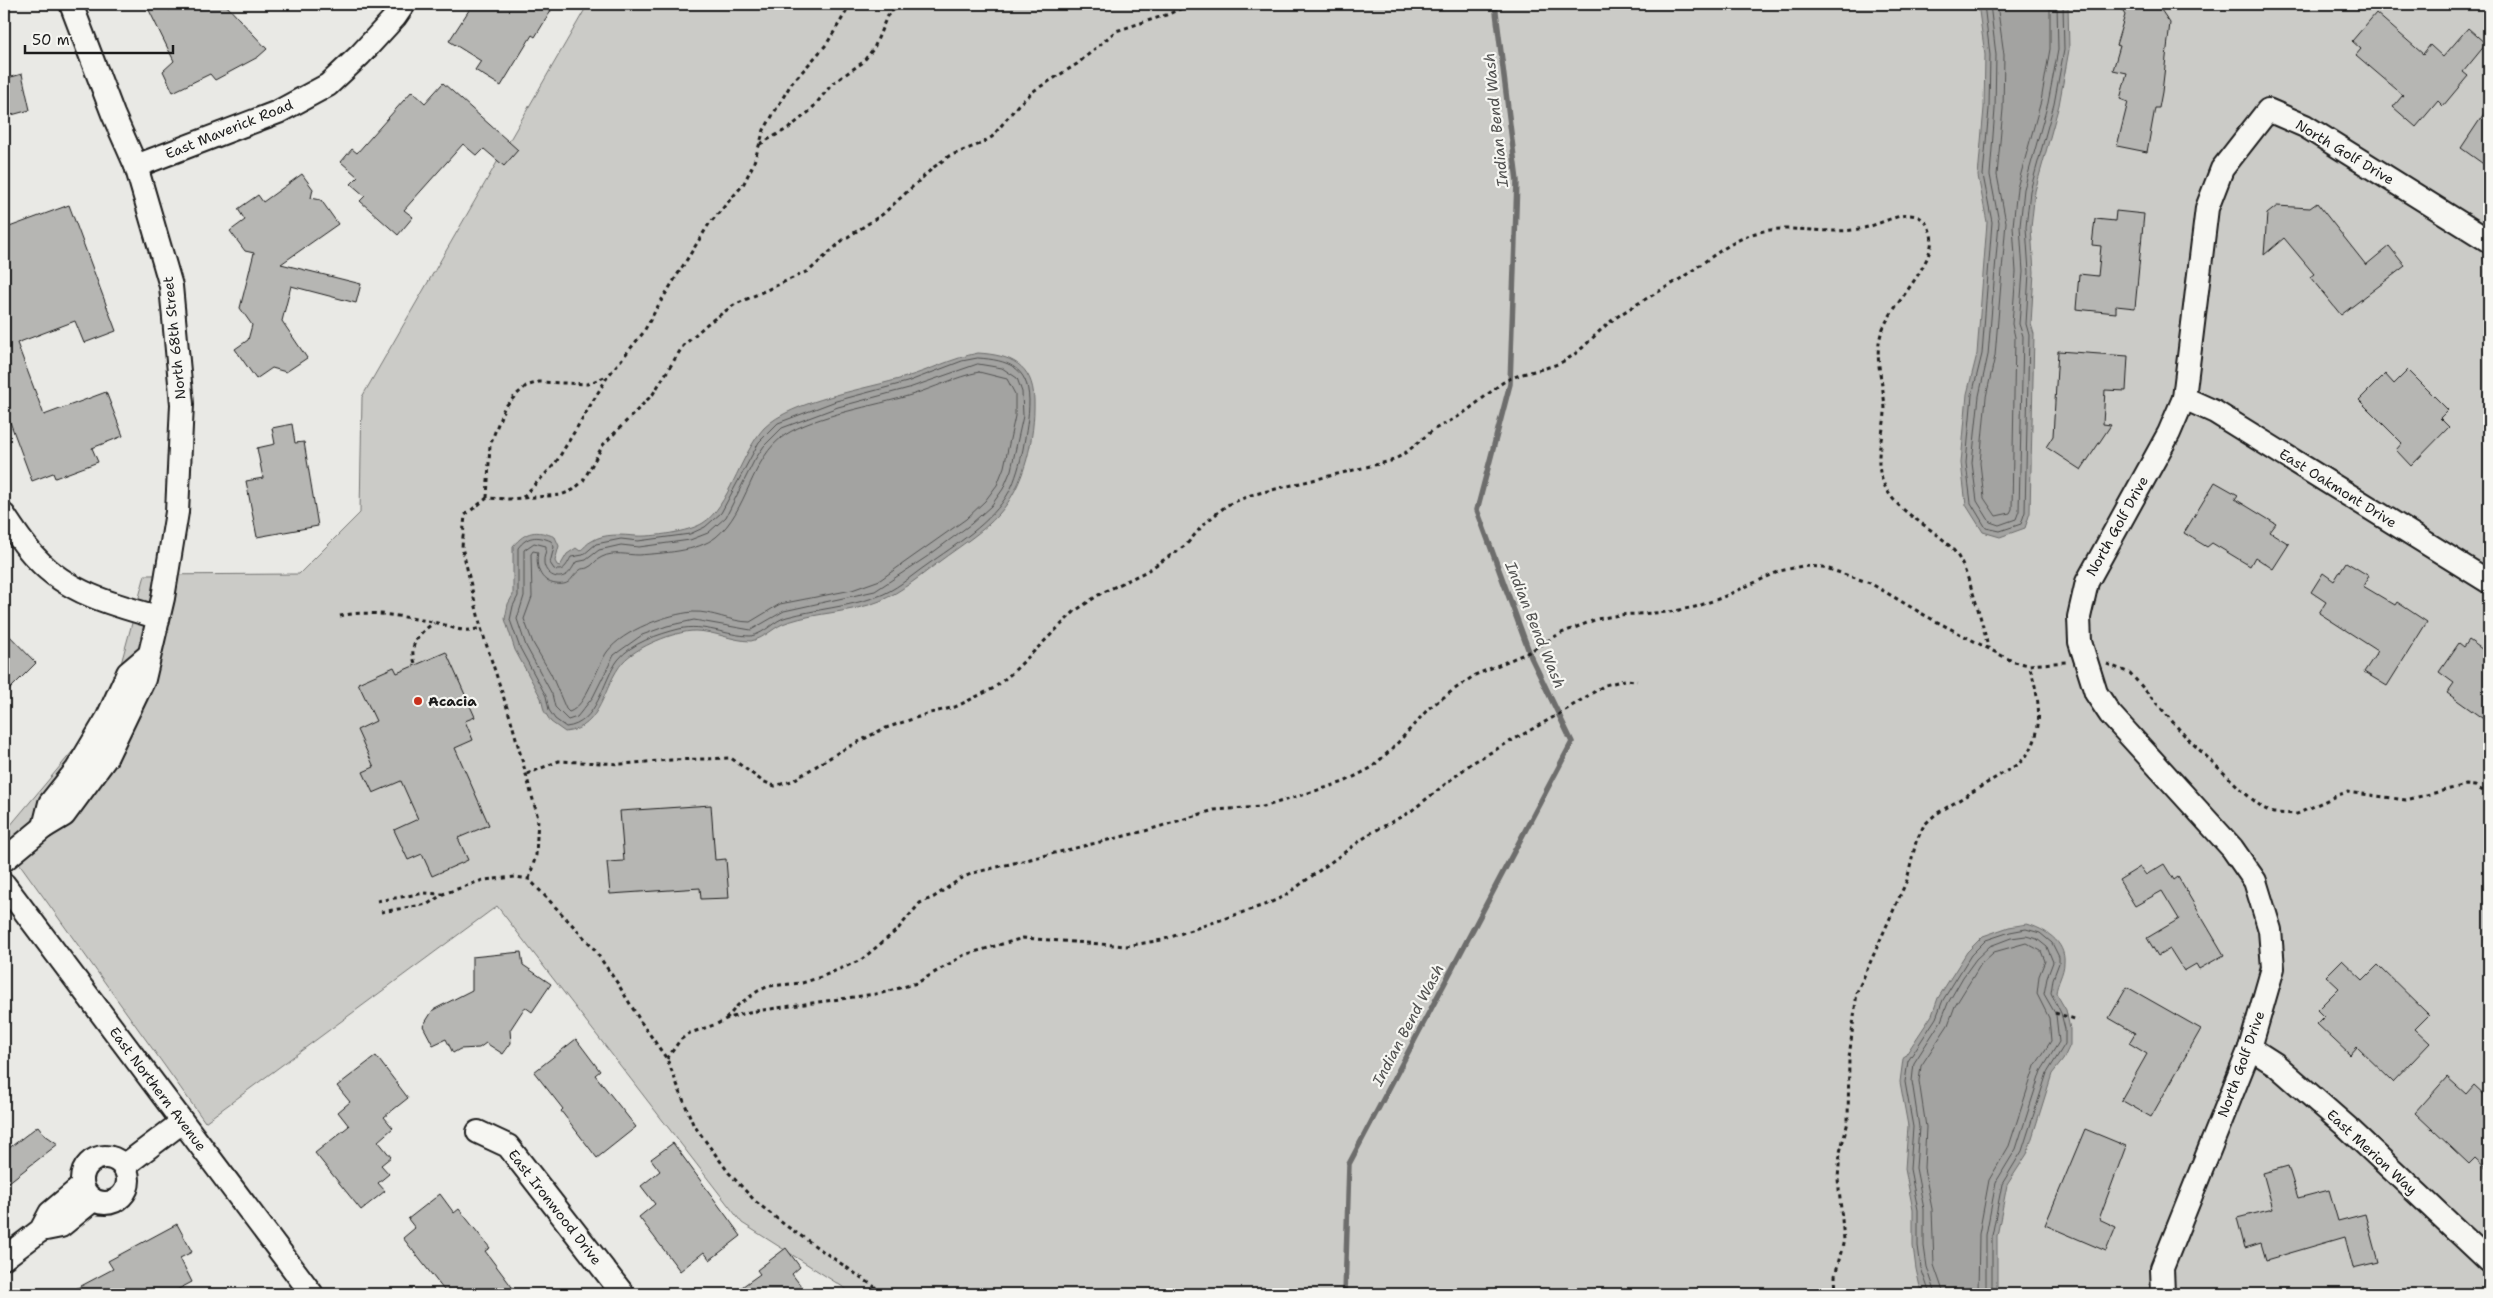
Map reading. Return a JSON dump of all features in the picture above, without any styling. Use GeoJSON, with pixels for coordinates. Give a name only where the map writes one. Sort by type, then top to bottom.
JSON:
{"type":"FeatureCollection","features":[{"type":"Feature","properties":{"kind":"street","name":"North 68th Street"},"geometry":{"type":"LineString","coordinates":[[4,860],[44,827],[64,815],[106,758],[144,679],[177,512],[182,404],[171,286],[136,166],[113,114],[71,4]]}},
{"type":"Feature","properties":{"kind":"street","name":"East Maverick Road"},"geometry":{"type":"LineString","coordinates":[[136,166],[278,112],[328,85],[360,55],[395,17],[404,4]]}},
{"type":"Feature","properties":{"kind":"street","name":"North Golf Drive"},"geometry":{"type":"LineString","coordinates":[[2163,1294],[2162,1268],[2250,1048],[2273,968],[2270,930],[2255,882],[2232,848],[2110,714],[2096,693],[2080,642],[2079,617],[2087,582],[2169,433],[2184,398],[2207,208],[2222,169],[2268,110],[2305,126],[2489,241]]}},
{"type":"Feature","properties":{"kind":"street","name":"East Oakmont Drive"},"geometry":{"type":"LineString","coordinates":[[2184,398],[2215,412],[2489,582]]}},
{"type":"Feature","properties":{"kind":"street"},"geometry":{"type":"LineString","coordinates":[[4,515],[37,559],[60,578],[105,603],[157,617]]}},
{"type":"Feature","properties":{"kind":"street","name":"East Northern Avenue"},"geometry":{"type":"LineString","coordinates":[[4,884],[312,1294]]}},
{"type":"Feature","properties":{"kind":"street","name":"East Merion Way"},"geometry":{"type":"LineString","coordinates":[[2250,1048],[2275,1064],[2347,1127],[2489,1261]]}},
{"type":"Feature","properties":{"kind":"street"},"geometry":{"type":"LineString","coordinates":[[124,1166],[182,1122]]}},
{"type":"Feature","properties":{"kind":"street","name":"East Ironwood Drive"},"geometry":{"type":"LineString","coordinates":[[478,1132],[508,1146],[622,1294]]}},
{"type":"Feature","properties":{"kind":"street"},"geometry":{"type":"LineString","coordinates":[[4,1258],[41,1230],[61,1226],[88,1193],[84,1170],[95,1158],[110,1157],[124,1166],[128,1181],[122,1195],[109,1203],[88,1193]]}},
{"type":"Feature","properties":{"kind":"path"},"geometry":{"type":"LineString","coordinates":[[522,498],[556,464],[608,376],[643,333],[709,224],[743,185],[764,130],[791,84],[826,45],[851,4]]}},
{"type":"Feature","properties":{"kind":"path"},"geometry":{"type":"LineString","coordinates":[[760,144],[789,128],[810,111],[833,83],[862,63],[874,48],[887,16],[900,4]]}},
{"type":"Feature","properties":{"kind":"path"},"geometry":{"type":"LineString","coordinates":[[529,879],[536,855],[538,818],[527,774],[481,628],[462,547],[465,515],[487,498],[561,495],[573,490],[583,481],[602,445],[653,394],[683,346],[707,324],[734,305],[810,270],[843,240],[894,205],[934,167],[949,156],[980,144],[992,137],[1018,105],[1034,90],[1077,64],[1116,31],[1166,15],[1192,4]]}},
{"type":"Feature","properties":{"kind":"path"},"geometry":{"type":"LineString","coordinates":[[527,774],[559,761],[622,764],[732,758],[762,782],[775,786],[792,780],[846,748],[884,729],[930,713],[955,707],[994,688],[1076,611],[1100,594],[1147,570],[1180,549],[1195,537],[1216,513],[1228,504],[1251,495],[1384,463],[1404,456],[1436,428],[1459,416],[1510,378],[1552,366],[1567,359],[1614,319],[1732,244],[1762,231],[1775,229],[1814,232],[1858,228],[1906,214],[1916,214],[1924,220],[1933,241],[1930,253],[1920,272],[1890,314],[1877,345],[1885,402],[1879,460],[1881,474],[1886,490],[1896,504],[1948,544],[1958,556],[1985,631],[1988,648]]}},
{"type":"Feature","properties":{"kind":"path"},"geometry":{"type":"LineString","coordinates":[[487,498],[490,445],[504,408],[515,396],[526,386],[539,382],[580,384],[608,376]]}},
{"type":"Feature","properties":{"kind":"path"},"geometry":{"type":"LineString","coordinates":[[726,1019],[738,1005],[763,988],[802,983],[861,960],[898,930],[920,903],[934,898],[960,879],[973,873],[1145,831],[1214,810],[1263,807],[1344,782],[1371,768],[1394,748],[1429,708],[1476,675],[1523,655],[1560,634],[1597,619],[1619,615],[1669,612],[1695,607],[1721,598],[1780,571],[1802,566],[1823,567],[1870,583],[1974,643],[2014,662],[2029,665],[2086,660],[2113,665],[2130,673],[2186,737],[2246,794],[2263,808],[2273,813],[2296,814],[2348,792],[2406,800],[2466,785],[2475,786],[2489,795]]}},
{"type":"Feature","properties":{"kind":"path"},"geometry":{"type":"LineString","coordinates":[[340,616],[351,613],[434,622],[467,632],[481,628]]}},
{"type":"Feature","properties":{"kind":"path"},"geometry":{"type":"LineString","coordinates":[[415,663],[413,647],[418,634],[434,622]]}},
{"type":"Feature","properties":{"kind":"path"},"geometry":{"type":"LineString","coordinates":[[1836,1294],[1834,1276],[1844,1240],[1838,1179],[1840,1152],[1848,1122],[1849,1058],[1856,992],[1904,887],[1916,842],[1924,825],[1936,814],[2018,764],[2028,756],[2034,745],[2038,728],[2038,706],[2029,665]]}},
{"type":"Feature","properties":{"kind":"path"},"geometry":{"type":"LineString","coordinates":[[667,1059],[680,1040],[690,1033],[718,1024],[726,1019],[749,1012],[882,993],[917,983],[964,955],[1023,938],[1126,946],[1143,944],[1162,940],[1268,904],[1305,882],[1371,832],[1410,812],[1472,763],[1559,714],[1605,685],[1625,680],[1636,681]]}},
{"type":"Feature","properties":{"kind":"path"},"geometry":{"type":"LineString","coordinates":[[382,912],[428,904],[443,894],[483,880],[515,877],[529,879],[592,946],[667,1059],[674,1082],[694,1124],[729,1173],[755,1201],[785,1225],[885,1294]]}},
{"type":"Feature","properties":{"kind":"path"},"geometry":{"type":"LineString","coordinates":[[377,901],[425,893],[443,894]]}},
{"type":"Feature","properties":{"kind":"path"},"geometry":{"type":"LineString","coordinates":[[2055,1013],[2078,1020]]}},
{"type":"Feature","properties":{"kind":"shaded area"},"geometry":{"type":"Polygon","coordinates":[[[588,4],[2489,4],[2489,1294],[854,1294],[742,1223],[497,906],[205,1122],[4,842],[4,833],[109,708],[145,575],[299,574],[360,513],[362,397],[588,4]]]}},
{"type":"Feature","properties":{"kind":"water"},"geometry":{"type":"Polygon","coordinates":[[[1978,4],[2068,4],[2069,50],[2059,105],[2035,191],[2031,228],[2034,272],[2031,324],[2034,334],[2030,513],[2025,528],[2000,537],[1983,532],[1966,505],[1961,463],[1967,394],[1977,354],[1987,222],[1978,176],[1984,108],[1985,55],[1978,4]]]}},
{"type":"Feature","properties":{"kind":"water"},"geometry":{"type":"Polygon","coordinates":[[[978,353],[1000,356],[1018,364],[1029,378],[1033,388],[1034,400],[1033,429],[1022,475],[1008,502],[986,527],[903,588],[869,605],[788,622],[751,641],[695,631],[677,634],[656,641],[629,656],[623,662],[610,682],[595,714],[587,723],[578,729],[565,732],[551,722],[544,711],[541,698],[515,650],[505,619],[508,604],[513,595],[513,546],[522,537],[537,532],[555,537],[559,546],[555,561],[560,566],[567,554],[576,548],[580,551],[597,538],[614,535],[661,535],[697,526],[712,516],[727,493],[748,451],[764,428],[777,418],[831,396],[906,377],[978,353]]]}},
{"type":"Feature","properties":{"kind":"water"},"geometry":{"type":"Polygon","coordinates":[[[2027,924],[2053,937],[2058,942],[2064,955],[2064,967],[2056,993],[2066,1010],[2070,1029],[2070,1045],[2063,1060],[2052,1074],[2027,1154],[2007,1185],[1997,1236],[1997,1294],[1927,1294],[1920,1287],[1916,1269],[1913,1246],[1913,1210],[1905,1169],[1908,1126],[1900,1082],[1903,1059],[1932,1015],[1938,998],[1967,952],[1983,936],[2009,927],[2027,924]]]}},
{"type":"Feature","properties":{"kind":"building"},"geometry":{"type":"Polygon","coordinates":[[[146,4],[166,4],[169,10],[182,4],[225,4],[267,49],[258,57],[215,80],[210,74],[173,92],[163,71],[174,61],[146,4]]]}},
{"type":"Feature","properties":{"kind":"building"},"geometry":{"type":"Polygon","coordinates":[[[473,4],[539,4],[551,11],[535,37],[532,35],[501,86],[475,70],[481,61],[449,41],[473,4]]]}},
{"type":"Feature","properties":{"kind":"building"},"geometry":{"type":"Polygon","coordinates":[[[2118,4],[2157,4],[2170,23],[2162,92],[2159,108],[2155,108],[2147,152],[2117,146],[2128,102],[2120,99],[2127,73],[2113,70],[2120,46],[2116,45],[2125,15],[2118,4]]]}},
{"type":"Feature","properties":{"kind":"building"},"geometry":{"type":"Polygon","coordinates":[[[2376,13],[2423,54],[2430,45],[2443,57],[2468,28],[2486,44],[2463,72],[2468,76],[2443,106],[2438,101],[2416,127],[2393,107],[2403,95],[2356,55],[2361,49],[2352,41],[2376,13]]]}},
{"type":"Feature","properties":{"kind":"building"},"geometry":{"type":"Polygon","coordinates":[[[22,74],[30,110],[4,117],[4,79],[22,74]]]}},
{"type":"Feature","properties":{"kind":"building"},"geometry":{"type":"Polygon","coordinates":[[[443,83],[518,150],[504,166],[484,149],[477,156],[463,144],[404,210],[413,217],[398,235],[360,201],[365,196],[351,184],[358,177],[341,162],[352,149],[357,153],[412,91],[425,103],[443,83]]]}},
{"type":"Feature","properties":{"kind":"building"},"geometry":{"type":"Polygon","coordinates":[[[2489,106],[2489,168],[2461,148],[2489,106]]]}},
{"type":"Feature","properties":{"kind":"building"},"geometry":{"type":"Polygon","coordinates":[[[302,174],[313,189],[311,198],[321,200],[338,224],[281,264],[361,284],[356,303],[291,286],[282,321],[307,358],[286,372],[272,368],[256,379],[235,349],[248,340],[252,325],[240,308],[254,253],[245,251],[230,231],[245,220],[238,209],[258,195],[263,202],[302,174]]]}},
{"type":"Feature","properties":{"kind":"building"},"geometry":{"type":"Polygon","coordinates":[[[2317,203],[2366,265],[2389,246],[2405,266],[2341,315],[2310,277],[2314,274],[2284,238],[2264,255],[2267,214],[2277,206],[2310,208],[2317,203]]]}},
{"type":"Feature","properties":{"kind":"building"},"geometry":{"type":"Polygon","coordinates":[[[69,205],[116,331],[84,343],[75,321],[17,343],[44,415],[106,392],[123,436],[92,448],[98,462],[55,478],[53,473],[32,481],[4,406],[4,229],[69,205]]]}},
{"type":"Feature","properties":{"kind":"building"},"geometry":{"type":"Polygon","coordinates":[[[2116,211],[2144,214],[2135,308],[2116,306],[2116,313],[2076,309],[2079,274],[2098,276],[2101,246],[2092,245],[2095,219],[2115,221],[2116,211]]]}},
{"type":"Feature","properties":{"kind":"building"},"geometry":{"type":"Polygon","coordinates":[[[2058,351],[2128,356],[2126,391],[2105,390],[2103,424],[2111,425],[2081,470],[2046,447],[2053,436],[2058,351]]]}},
{"type":"Feature","properties":{"kind":"building"},"geometry":{"type":"Polygon","coordinates":[[[2408,370],[2448,410],[2440,418],[2449,427],[2411,466],[2396,450],[2402,443],[2359,400],[2385,374],[2394,384],[2408,370]]]}},
{"type":"Feature","properties":{"kind":"building"},"geometry":{"type":"Polygon","coordinates":[[[292,424],[295,443],[304,442],[318,526],[257,537],[246,481],[263,478],[257,448],[275,444],[272,428],[292,424]]]}},
{"type":"Feature","properties":{"kind":"building"},"geometry":{"type":"Polygon","coordinates":[[[2215,482],[2238,495],[2235,499],[2276,524],[2270,532],[2289,544],[2273,569],[2255,557],[2250,566],[2212,543],[2207,547],[2184,533],[2215,482]]]}},
{"type":"Feature","properties":{"kind":"building"},"geometry":{"type":"Polygon","coordinates":[[[2346,562],[2369,576],[2363,586],[2395,605],[2397,602],[2427,622],[2387,686],[2364,672],[2378,651],[2319,613],[2326,602],[2311,592],[2323,573],[2334,581],[2346,562]]]}},
{"type":"Feature","properties":{"kind":"building"},"geometry":{"type":"Polygon","coordinates":[[[4,630],[36,663],[4,695],[4,630]]]}},
{"type":"Feature","properties":{"kind":"building"},"geometry":{"type":"Polygon","coordinates":[[[2469,640],[2489,654],[2489,723],[2447,693],[2454,683],[2439,672],[2459,643],[2464,647],[2469,640]]]}},
{"type":"Feature","properties":{"kind":"building"},"geometry":{"type":"Polygon","coordinates":[[[446,652],[475,717],[465,721],[473,740],[455,748],[489,825],[458,838],[468,860],[432,876],[422,854],[408,860],[394,830],[418,819],[401,781],[373,793],[363,772],[374,767],[357,730],[376,721],[358,683],[394,667],[397,673],[446,652]]]}},
{"type":"Feature","properties":{"kind":"building"},"geometry":{"type":"Polygon","coordinates":[[[711,805],[715,860],[726,859],[729,898],[701,899],[700,888],[610,894],[607,862],[624,861],[620,811],[711,805]]]}},
{"type":"Feature","properties":{"kind":"building"},"geometry":{"type":"Polygon","coordinates":[[[2164,864],[2174,880],[2178,877],[2224,955],[2199,969],[2196,964],[2184,971],[2170,949],[2158,956],[2147,938],[2179,919],[2162,891],[2135,906],[2119,880],[2140,867],[2146,875],[2164,864]]]}},
{"type":"Feature","properties":{"kind":"building"},"geometry":{"type":"Polygon","coordinates":[[[521,952],[523,965],[551,984],[532,1012],[525,1007],[510,1030],[511,1043],[503,1054],[486,1043],[479,1048],[460,1049],[453,1053],[446,1039],[433,1045],[423,1026],[433,1010],[472,990],[472,957],[521,952]]]}},
{"type":"Feature","properties":{"kind":"building"},"geometry":{"type":"Polygon","coordinates":[[[2342,960],[2363,980],[2378,965],[2429,1015],[2415,1029],[2430,1043],[2393,1082],[2357,1047],[2350,1055],[2317,1024],[2324,1017],[2317,1010],[2339,988],[2326,976],[2342,960]]]}},
{"type":"Feature","properties":{"kind":"building"},"geometry":{"type":"Polygon","coordinates":[[[2127,987],[2201,1029],[2151,1117],[2121,1100],[2147,1054],[2129,1043],[2135,1033],[2109,1018],[2127,987]]]}},
{"type":"Feature","properties":{"kind":"building"},"geometry":{"type":"Polygon","coordinates":[[[576,1039],[600,1071],[595,1075],[636,1127],[597,1158],[561,1111],[563,1109],[534,1072],[576,1039]]]}},
{"type":"Feature","properties":{"kind":"building"},"geometry":{"type":"Polygon","coordinates":[[[376,1056],[408,1098],[384,1117],[393,1128],[378,1141],[391,1157],[381,1165],[389,1174],[378,1183],[385,1191],[361,1210],[315,1153],[349,1126],[338,1112],[350,1102],[337,1086],[376,1056]]]}},
{"type":"Feature","properties":{"kind":"building"},"geometry":{"type":"Polygon","coordinates":[[[2447,1077],[2466,1094],[2474,1085],[2489,1099],[2489,1171],[2475,1158],[2469,1164],[2415,1113],[2447,1077]]]}},
{"type":"Feature","properties":{"kind":"building"},"geometry":{"type":"Polygon","coordinates":[[[38,1126],[45,1135],[58,1144],[4,1186],[4,1152],[38,1126]]]}},
{"type":"Feature","properties":{"kind":"building"},"geometry":{"type":"Polygon","coordinates":[[[2085,1129],[2126,1146],[2099,1219],[2116,1227],[2106,1251],[2045,1225],[2085,1129]]]}},
{"type":"Feature","properties":{"kind":"building"},"geometry":{"type":"Polygon","coordinates":[[[673,1143],[741,1236],[710,1260],[704,1252],[680,1271],[639,1217],[655,1204],[641,1186],[660,1171],[651,1159],[673,1143]]]}},
{"type":"Feature","properties":{"kind":"building"},"geometry":{"type":"Polygon","coordinates":[[[2288,1166],[2298,1198],[2329,1190],[2338,1221],[2365,1214],[2378,1262],[2353,1268],[2345,1237],[2266,1260],[2261,1243],[2245,1248],[2237,1218],[2273,1209],[2263,1173],[2288,1166]]]}},
{"type":"Feature","properties":{"kind":"building"},"geometry":{"type":"Polygon","coordinates":[[[440,1194],[454,1213],[459,1209],[490,1248],[485,1251],[512,1287],[503,1294],[447,1294],[403,1238],[415,1228],[408,1219],[440,1194]]]}},
{"type":"Feature","properties":{"kind":"building"},"geometry":{"type":"Polygon","coordinates":[[[177,1224],[192,1252],[180,1258],[192,1282],[169,1294],[66,1294],[113,1269],[108,1261],[177,1224]]]}},
{"type":"Feature","properties":{"kind":"building"},"geometry":{"type":"Polygon","coordinates":[[[786,1248],[800,1267],[792,1274],[807,1294],[732,1294],[760,1274],[757,1270],[786,1248]]]}},
{"type":"Feature","properties":{"kind":"waterway","name":"Indian Bend Wash"},"geometry":{"type":"LineString","coordinates":[[1345,1294],[1349,1164],[1572,742],[1531,657],[1477,510],[1510,384],[1517,181],[1495,4]]}},
{"type":"Feature","properties":{"kind":"place","name":"Acacia"},"geometry":{"type":"Point","coordinates":[418,701]}}]}
